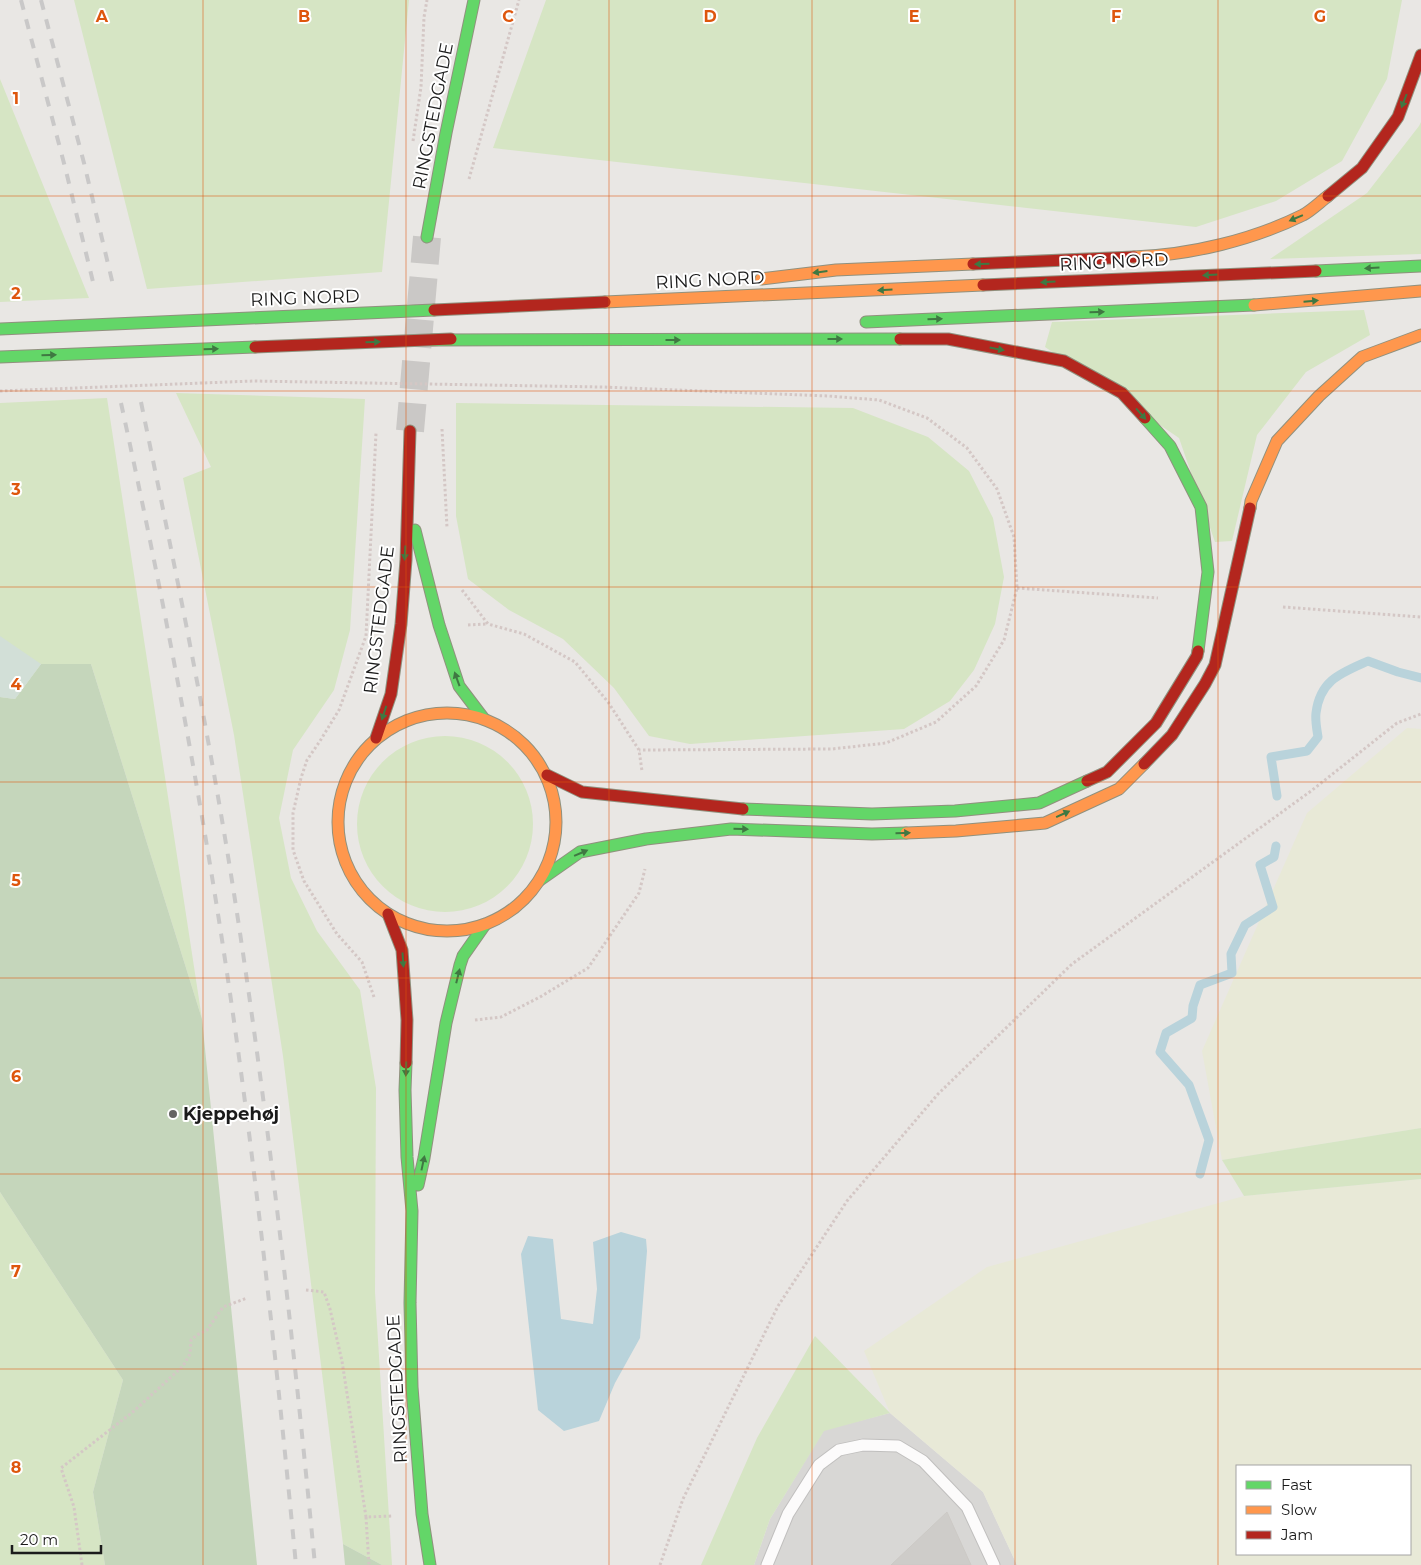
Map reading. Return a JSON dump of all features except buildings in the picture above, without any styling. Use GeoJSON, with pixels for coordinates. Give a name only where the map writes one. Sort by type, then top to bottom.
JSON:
{"type":"FeatureCollection","features":[{"type":"Feature","properties":{"kind":"main road","name":"RINGSTEDGADE"},"geometry":{"type":"LineString","coordinates":[[427,237],[446,133],[475,1]]}},
{"type":"Feature","properties":{"kind":"main road"},"geometry":{"type":"LineString","coordinates":[[747,281],[836,270],[1161,256],[1242,240],[1305,214],[1362,168],[1398,117],[1421,55]]}},
{"type":"Feature","properties":{"kind":"main road","name":"RING NORD"},"geometry":{"type":"LineString","coordinates":[[0,328],[1421,266]]}},
{"type":"Feature","properties":{"kind":"main road"},"geometry":{"type":"LineString","coordinates":[[550,305],[708,286]]}},
{"type":"Feature","properties":{"kind":"main road"},"geometry":{"type":"LineString","coordinates":[[857,322],[1262,305],[1421,292]]}},
{"type":"Feature","properties":{"kind":"main road"},"geometry":{"type":"LineString","coordinates":[[0,357],[709,328]]}},
{"type":"Feature","properties":{"kind":"main road"},"geometry":{"type":"LineString","coordinates":[[540,880],[580,852],[646,838],[731,829],[872,834],[956,831],[1045,823],[1119,789],[1172,735],[1205,684],[1215,664],[1250,501],[1277,441],[1319,396],[1362,357],[1421,335]]}},
{"type":"Feature","properties":{"kind":"main road"},"geometry":{"type":"LineString","coordinates":[[432,340],[948,339],[1064,361],[1122,393],[1170,446],[1201,507],[1208,572],[1197,656],[1191,668],[1156,722],[1107,772],[1039,803],[955,811],[872,814],[731,809],[582,792],[547,775]]}},
{"type":"Feature","properties":{"kind":"main road","name":"RINGSTEDGADE"},"geometry":{"type":"LineString","coordinates":[[376,738],[392,690],[400,630],[408,504],[410,430]]}},
{"type":"Feature","properties":{"kind":"main road","name":"RINGSTEDGADE"},"geometry":{"type":"LineString","coordinates":[[408,504],[438,625],[459,686],[484,718]]}},
{"type":"Feature","properties":{"kind":"main road"},"geometry":{"type":"LineString","coordinates":[[439,712],[462,713],[484,718],[510,731],[531,751],[547,775],[556,801],[557,829],[552,855],[540,880],[525,900],[506,915],[484,926],[451,932],[418,928],[388,914],[363,892],[345,863],[338,830],[340,796],[354,764],[376,738],[416,716],[439,712]]}},
{"type":"Feature","properties":{"kind":"main road","name":"RINGSTEDGADE"},"geometry":{"type":"LineString","coordinates":[[388,914],[402,950],[403,958],[407,1020],[406,1157],[412,1211],[410,1302],[412,1379],[422,1514],[430,1565]]}},
{"type":"Feature","properties":{"kind":"main road","name":"RINGSTEDGADE"},"geometry":{"type":"LineString","coordinates":[[412,1211],[424,1158],[446,1023],[460,965],[463,956],[484,926]]}},
{"type":"Feature","properties":{"kind":"lane"},"geometry":{"type":"LineString","coordinates":[[767,1565],[788,1514],[819,1465],[839,1450],[864,1445],[898,1446],[923,1461],[967,1507],[994,1565]]}},
{"type":"Feature","properties":{"kind":"path"},"geometry":{"type":"LineString","coordinates":[[412,144],[421,87],[424,17],[427,0]]}},
{"type":"Feature","properties":{"kind":"path"},"geometry":{"type":"LineString","coordinates":[[468,185],[519,0]]}},
{"type":"Feature","properties":{"kind":"path"},"geometry":{"type":"LineString","coordinates":[[0,391],[252,381],[602,387],[828,396],[879,400],[927,418],[967,448],[997,489],[1014,537],[1017,588],[1004,640],[976,686],[936,722],[886,743],[832,749],[639,750]]}},
{"type":"Feature","properties":{"kind":"path"},"geometry":{"type":"LineString","coordinates":[[376,434],[366,636],[339,710],[307,760],[293,813],[293,850],[304,881],[338,934],[362,962],[377,1005]]}},
{"type":"Feature","properties":{"kind":"path"},"geometry":{"type":"LineString","coordinates":[[1017,588],[1158,598]]}},
{"type":"Feature","properties":{"kind":"path"},"geometry":{"type":"LineString","coordinates":[[1283,606],[1421,617]]}},
{"type":"Feature","properties":{"kind":"path"},"geometry":{"type":"LineString","coordinates":[[660,1565],[683,1499],[778,1306],[846,1201],[938,1094],[1072,964],[1311,791],[1398,723],[1421,714]]}},
{"type":"Feature","properties":{"kind":"path"},"geometry":{"type":"LineString","coordinates":[[306,1290],[324,1292],[342,1360],[366,1517],[369,1565]]}},
{"type":"Feature","properties":{"kind":"path"},"geometry":{"type":"LineString","coordinates":[[82,1565],[74,1507],[61,1468],[134,1411],[183,1366],[190,1354],[191,1340],[207,1330],[223,1306],[247,1298]]}},
{"type":"Feature","properties":{"kind":"path"},"geometry":{"type":"LineString","coordinates":[[366,1517],[422,1514]]}},
{"type":"Feature","properties":{"kind":"shaded area"},"geometry":{"type":"Polygon","coordinates":[[[0,636],[41,664],[15,699],[0,697],[0,636]]]}},
{"type":"Feature","properties":{"kind":"shaded area"},"geometry":{"type":"Polygon","coordinates":[[[890,1413],[983,1492],[1017,1565],[754,1565],[770,1519],[824,1430],[890,1413]]]}},
{"type":"Feature","properties":{"kind":"green space"},"geometry":{"type":"Polygon","coordinates":[[[74,0],[409,0],[382,272],[147,289],[74,0]]]}},
{"type":"Feature","properties":{"kind":"green space"},"geometry":{"type":"Polygon","coordinates":[[[546,0],[1402,0],[1387,79],[1342,161],[1276,201],[1196,227],[493,148],[546,0]]]}},
{"type":"Feature","properties":{"kind":"green space"},"geometry":{"type":"Polygon","coordinates":[[[0,79],[89,298],[0,302],[0,79]]]}},
{"type":"Feature","properties":{"kind":"green space"},"geometry":{"type":"Polygon","coordinates":[[[1421,122],[1421,254],[1270,259],[1367,193],[1421,122]]]}},
{"type":"Feature","properties":{"kind":"green space"},"geometry":{"type":"Polygon","coordinates":[[[1364,310],[1370,335],[1306,372],[1257,435],[1232,541],[1215,542],[1179,438],[1045,347],[1052,322],[1364,310]]]}},
{"type":"Feature","properties":{"kind":"green space"},"geometry":{"type":"Polygon","coordinates":[[[176,393],[365,399],[350,630],[334,690],[293,750],[279,818],[291,878],[317,931],[360,990],[376,1088],[375,1292],[392,1565],[382,1565],[343,1544],[283,1056],[234,735],[183,478],[211,467],[176,393]]]}},
{"type":"Feature","properties":{"kind":"green space"},"geometry":{"type":"Polygon","coordinates":[[[107,398],[202,1019],[91,664],[41,664],[15,699],[0,697],[0,403],[107,398]]]}},
{"type":"Feature","properties":{"kind":"green space"},"geometry":{"type":"Polygon","coordinates":[[[456,403],[853,408],[928,437],[969,471],[993,518],[1004,577],[995,624],[974,670],[950,701],[904,729],[690,744],[649,736],[614,688],[563,639],[509,610],[468,579],[456,516],[456,403]]]}},
{"type":"Feature","properties":{"kind":"green space"},"geometry":{"type":"Polygon","coordinates":[[[41,664],[91,664],[202,1019],[257,1565],[105,1565],[93,1492],[123,1380],[0,1192],[0,697],[15,699],[41,664]]]}},
{"type":"Feature","properties":{"kind":"green space"},"geometry":{"type":"Polygon","coordinates":[[[1407,728],[1421,729],[1421,1128],[1222,1160],[1202,1051],[1307,813],[1407,728]]]}},
{"type":"Feature","properties":{"kind":"green space"},"geometry":{"type":"Polygon","coordinates":[[[436,736],[454,736],[486,746],[501,756],[513,768],[523,783],[529,798],[533,824],[529,850],[523,865],[513,880],[501,892],[486,902],[471,908],[454,912],[436,912],[404,902],[389,892],[377,880],[367,865],[361,850],[357,833],[357,815],[367,783],[377,768],[389,756],[404,746],[419,740],[436,736]]]}},
{"type":"Feature","properties":{"kind":"green space"},"geometry":{"type":"Polygon","coordinates":[[[1421,1128],[1421,1179],[1244,1196],[1222,1160],[1421,1128]]]}},
{"type":"Feature","properties":{"kind":"green space"},"geometry":{"type":"Polygon","coordinates":[[[1421,1179],[1421,1565],[1017,1565],[983,1492],[890,1413],[864,1351],[987,1267],[1244,1196],[1421,1179]]]}},
{"type":"Feature","properties":{"kind":"green space"},"geometry":{"type":"Polygon","coordinates":[[[0,1192],[123,1380],[93,1492],[105,1565],[0,1565],[0,1192]]]}},
{"type":"Feature","properties":{"kind":"green space"},"geometry":{"type":"Polygon","coordinates":[[[815,1336],[890,1413],[824,1431],[770,1519],[754,1565],[701,1565],[757,1438],[815,1336]]]}},
{"type":"Feature","properties":{"kind":"green space"},"geometry":{"type":"Polygon","coordinates":[[[343,1544],[382,1565],[345,1565],[343,1544]]]}},
{"type":"Feature","properties":{"kind":"water"},"geometry":{"type":"Polygon","coordinates":[[[621,1232],[646,1239],[647,1251],[640,1338],[615,1383],[599,1421],[564,1431],[538,1410],[521,1254],[528,1236],[553,1239],[561,1319],[593,1324],[597,1289],[593,1242],[621,1232]]]}},
{"type":"Feature","properties":{"kind":"waterway"},"geometry":{"type":"LineString","coordinates":[[1277,796],[1271,757],[1307,751],[1318,737],[1316,725],[1318,702],[1327,685],[1333,679],[1368,661],[1421,678]]}},
{"type":"Feature","properties":{"kind":"waterway"},"geometry":{"type":"LineString","coordinates":[[1200,1174],[1209,1140],[1189,1085],[1160,1052],[1166,1033],[1192,1018],[1193,1006],[1200,985],[1232,973],[1231,954],[1245,925],[1273,907],[1260,865],[1274,857],[1276,846]]}},
{"type":"Feature","properties":{"kind":"tunnel"},"geometry":{"type":"LineString","coordinates":[[410,431],[427,237]]}},
{"type":"Feature","properties":{"kind":"railway"},"geometry":{"type":"LineString","coordinates":[[21,0],[95,290]]}},
{"type":"Feature","properties":{"kind":"railway"},"geometry":{"type":"LineString","coordinates":[[41,0],[84,163],[114,289]]}},
{"type":"Feature","properties":{"kind":"railway"},"geometry":{"type":"LineString","coordinates":[[141,402],[180,593],[237,913],[280,1239],[315,1565]]}},
{"type":"Feature","properties":{"kind":"railway"},"geometry":{"type":"LineString","coordinates":[[121,403],[161,594],[218,914],[242,1076],[262,1239],[296,1565]]}},
{"type":"Feature","properties":{"kind":"traffic: fast"},"geometry":{"type":"LineString","coordinates":[[427,237],[446,133],[474,0]]}},
{"type":"Feature","properties":{"kind":"traffic: fast"},"geometry":{"type":"LineString","coordinates":[[1316,271],[1421,266]]}},
{"type":"Feature","properties":{"kind":"traffic: fast"},"geometry":{"type":"LineString","coordinates":[[866,322],[1254,305]]}},
{"type":"Feature","properties":{"kind":"traffic: fast"},"geometry":{"type":"LineString","coordinates":[[0,329],[434,310]]}},
{"type":"Feature","properties":{"kind":"traffic: fast"},"geometry":{"type":"LineString","coordinates":[[432,340],[900,339]]}},
{"type":"Feature","properties":{"kind":"traffic: fast"},"geometry":{"type":"LineString","coordinates":[[0,357],[255,347]]}},
{"type":"Feature","properties":{"kind":"traffic: fast"},"geometry":{"type":"LineString","coordinates":[[1145,418],[1170,446],[1201,507],[1208,572],[1198,651]]}},
{"type":"Feature","properties":{"kind":"traffic: fast"},"geometry":{"type":"LineString","coordinates":[[415,530],[439,625],[459,686],[484,719]]}},
{"type":"Feature","properties":{"kind":"traffic: fast"},"geometry":{"type":"LineString","coordinates":[[743,809],[872,814],[955,811],[1039,803],[1087,781]]}},
{"type":"Feature","properties":{"kind":"traffic: fast"},"geometry":{"type":"LineString","coordinates":[[540,880],[580,852],[646,839],[731,829],[872,834],[906,833]]}},
{"type":"Feature","properties":{"kind":"traffic: fast"},"geometry":{"type":"LineString","coordinates":[[418,1185],[446,1023],[460,965],[463,956],[484,926]]}},
{"type":"Feature","properties":{"kind":"traffic: fast"},"geometry":{"type":"LineString","coordinates":[[406,1063],[407,1157],[412,1211],[410,1303],[412,1387],[422,1514],[430,1565]]}},
{"type":"Feature","properties":{"kind":"traffic: slow"},"geometry":{"type":"LineString","coordinates":[[1134,257],[1177,253],[1242,239],[1303,215],[1328,196]]}},
{"type":"Feature","properties":{"kind":"traffic: slow"},"geometry":{"type":"LineString","coordinates":[[761,279],[836,270],[973,264]]}},
{"type":"Feature","properties":{"kind":"traffic: slow"},"geometry":{"type":"LineString","coordinates":[[605,302],[983,285]]}},
{"type":"Feature","properties":{"kind":"traffic: slow"},"geometry":{"type":"LineString","coordinates":[[1254,305],[1421,291]]}},
{"type":"Feature","properties":{"kind":"traffic: slow"},"geometry":{"type":"LineString","coordinates":[[1250,508],[1251,501],[1277,441],[1319,396],[1362,357],[1421,335]]}},
{"type":"Feature","properties":{"kind":"traffic: slow"},"geometry":{"type":"LineString","coordinates":[[436,713],[458,713],[489,721],[508,731],[524,745],[538,761],[548,780],[556,811],[556,822],[552,854],[548,864],[538,883],[524,899],[508,913],[479,927],[458,931],[436,931],[415,927],[386,913],[356,883],[342,854],[338,833],[338,811],[342,790],[356,761],[386,731],[415,717],[436,713]]}},
{"type":"Feature","properties":{"kind":"traffic: slow"},"geometry":{"type":"LineString","coordinates":[[906,833],[956,831],[1045,823],[1119,789],[1144,764]]}},
{"type":"Feature","properties":{"kind":"traffic: jam"},"geometry":{"type":"LineString","coordinates":[[1328,196],[1362,168],[1398,117],[1421,55]]}},
{"type":"Feature","properties":{"kind":"traffic: jam"},"geometry":{"type":"LineString","coordinates":[[973,264],[1134,257]]}},
{"type":"Feature","properties":{"kind":"traffic: jam"},"geometry":{"type":"LineString","coordinates":[[983,285],[1316,271]]}},
{"type":"Feature","properties":{"kind":"traffic: jam"},"geometry":{"type":"LineString","coordinates":[[434,310],[605,302]]}},
{"type":"Feature","properties":{"kind":"traffic: jam"},"geometry":{"type":"LineString","coordinates":[[255,347],[451,339]]}},
{"type":"Feature","properties":{"kind":"traffic: jam"},"geometry":{"type":"LineString","coordinates":[[900,339],[948,339],[1064,361],[1122,393],[1145,418]]}},
{"type":"Feature","properties":{"kind":"traffic: jam"},"geometry":{"type":"LineString","coordinates":[[376,738],[391,694],[401,624],[406,560],[410,431]]}},
{"type":"Feature","properties":{"kind":"traffic: jam"},"geometry":{"type":"LineString","coordinates":[[1144,764],[1172,735],[1215,665],[1250,508]]}},
{"type":"Feature","properties":{"kind":"traffic: jam"},"geometry":{"type":"LineString","coordinates":[[1087,781],[1107,772],[1156,723],[1197,656],[1198,651]]}},
{"type":"Feature","properties":{"kind":"traffic: jam"},"geometry":{"type":"LineString","coordinates":[[547,775],[582,792],[743,809]]}},
{"type":"Feature","properties":{"kind":"traffic: jam"},"geometry":{"type":"LineString","coordinates":[[388,914],[402,950],[407,1020],[406,1063]]}},
{"type":"Feature","properties":{"kind":"place","name":"Kjeppehøj"},"geometry":{"type":"Point","coordinates":[173,1114]}}]}
